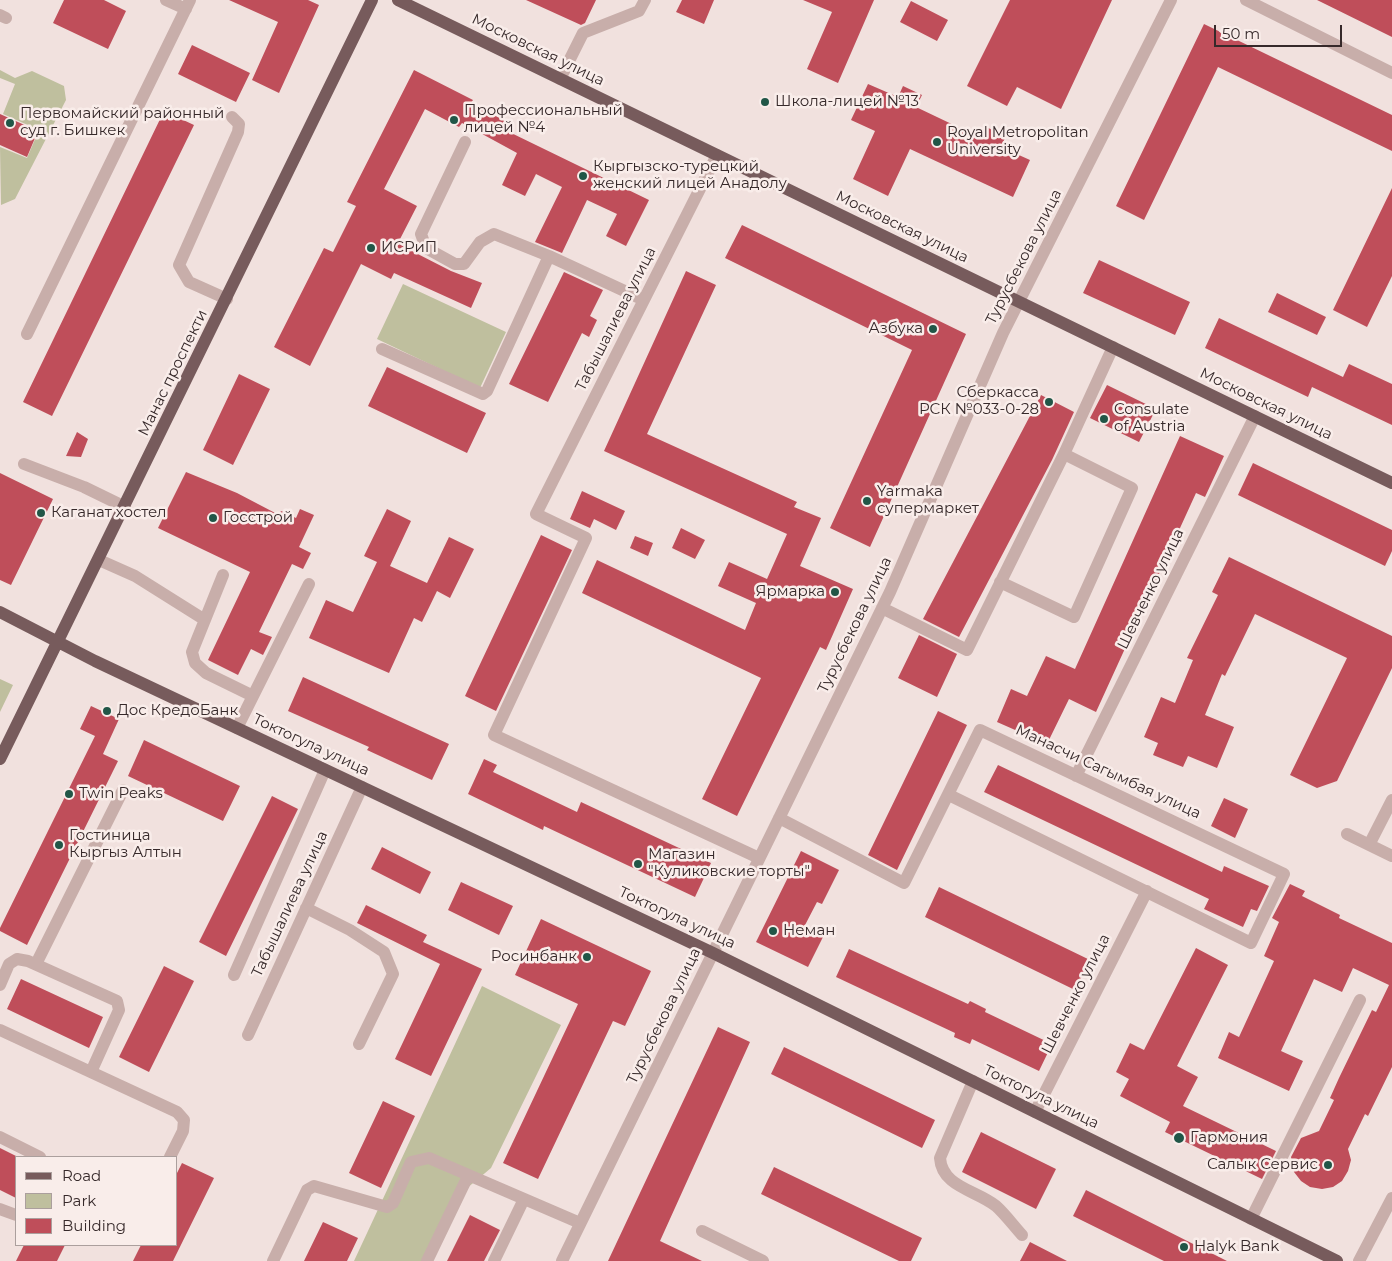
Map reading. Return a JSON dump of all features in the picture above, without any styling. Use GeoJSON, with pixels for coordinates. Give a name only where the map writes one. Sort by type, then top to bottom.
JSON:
{"type":"FeatureCollection","features":[{"type":"Feature","properties":{"kind":"main road","name":"Манас проспекти"},"geometry":{"type":"LineString","coordinates":[[0,759],[100,560],[372,0]]}},
{"type":"Feature","properties":{"kind":"main road","name":"Московская улица"},"geometry":{"type":"LineString","coordinates":[[398,0],[1392,483]]}},
{"type":"Feature","properties":{"kind":"main road","name":"Токтогула улица"},"geometry":{"type":"LineString","coordinates":[[0,612],[58,643],[713,953],[1337,1261]]}},
{"type":"Feature","properties":{"kind":"street"},"geometry":{"type":"LineString","coordinates":[[27,334],[188,4],[166,0]]}},
{"type":"Feature","properties":{"kind":"street"},"geometry":{"type":"LineString","coordinates":[[560,79],[583,33],[639,11],[645,0]]}},
{"type":"Feature","properties":{"kind":"street","name":"Турусбекова улица"},"geometry":{"type":"LineString","coordinates":[[562,1261],[882,608],[1019,302],[1171,0]]}},
{"type":"Feature","properties":{"kind":"street"},"geometry":{"type":"LineString","coordinates":[[1246,0],[1392,73]]}},
{"type":"Feature","properties":{"kind":"street"},"geometry":{"type":"LineString","coordinates":[[227,299],[189,282],[178,265],[238,132],[240,124],[232,117]]}},
{"type":"Feature","properties":{"kind":"street"},"geometry":{"type":"LineString","coordinates":[[465,142],[421,234],[426,248],[455,264],[464,264],[480,242],[494,234],[549,256],[644,300]]}},
{"type":"Feature","properties":{"kind":"street","name":"Табышалиева улица"},"geometry":{"type":"LineString","coordinates":[[717,156],[536,514],[586,538],[494,735],[759,858]]}},
{"type":"Feature","properties":{"kind":"street"},"geometry":{"type":"LineString","coordinates":[[382,349],[483,394],[487,392],[549,256]]}},
{"type":"Feature","properties":{"kind":"street"},"geometry":{"type":"LineString","coordinates":[[882,608],[967,650],[1064,454],[1113,347]]}},
{"type":"Feature","properties":{"kind":"street","name":"Шевченко улица"},"geometry":{"type":"LineString","coordinates":[[1076,776],[1255,416]]}},
{"type":"Feature","properties":{"kind":"street"},"geometry":{"type":"LineString","coordinates":[[1000,582],[1074,617],[1132,488],[1064,454]]}},
{"type":"Feature","properties":{"kind":"street"},"geometry":{"type":"LineString","coordinates":[[24,464],[84,487],[125,506]]}},
{"type":"Feature","properties":{"kind":"street"},"geometry":{"type":"LineString","coordinates":[[100,560],[135,576],[205,620]]}},
{"type":"Feature","properties":{"kind":"street"},"geometry":{"type":"LineString","coordinates":[[223,575],[192,652],[195,663],[206,673],[253,696]]}},
{"type":"Feature","properties":{"kind":"street"},"geometry":{"type":"LineString","coordinates":[[238,728],[309,584]]}},
{"type":"Feature","properties":{"kind":"street","name":"Манасчи Сагымбая улица"},"geometry":{"type":"LineString","coordinates":[[949,795],[980,730],[1284,874],[1251,943],[1147,891]]}},
{"type":"Feature","properties":{"kind":"street"},"geometry":{"type":"LineString","coordinates":[[234,975],[325,770]]}},
{"type":"Feature","properties":{"kind":"street","name":"Табышалиева улица"},"geometry":{"type":"LineString","coordinates":[[248,1035],[362,787]]}},
{"type":"Feature","properties":{"kind":"street"},"geometry":{"type":"LineString","coordinates":[[36,964],[124,790]]}},
{"type":"Feature","properties":{"kind":"street"},"geometry":{"type":"LineString","coordinates":[[779,818],[904,883],[949,795],[1147,891]]}},
{"type":"Feature","properties":{"kind":"street"},"geometry":{"type":"LineString","coordinates":[[1369,845],[1392,800]]}},
{"type":"Feature","properties":{"kind":"street"},"geometry":{"type":"LineString","coordinates":[[1347,834],[1392,856]]}},
{"type":"Feature","properties":{"kind":"street","name":"Шевченко улица"},"geometry":{"type":"LineString","coordinates":[[1035,1112],[1147,891]]}},
{"type":"Feature","properties":{"kind":"street"},"geometry":{"type":"LineString","coordinates":[[306,908],[350,930],[384,952],[393,974],[359,1044]]}},
{"type":"Feature","properties":{"kind":"street"},"geometry":{"type":"LineString","coordinates":[[0,985],[9,964],[17,958],[36,964],[117,1001],[118,1010],[91,1072]]}},
{"type":"Feature","properties":{"kind":"street"},"geometry":{"type":"LineString","coordinates":[[1251,1219],[1360,1000]]}},
{"type":"Feature","properties":{"kind":"street"},"geometry":{"type":"LineString","coordinates":[[0,1030],[177,1112],[184,1120],[183,1131],[170,1156]]}},
{"type":"Feature","properties":{"kind":"street"},"geometry":{"type":"LineString","coordinates":[[973,1081],[940,1158],[941,1167],[945,1175],[955,1184],[997,1207],[1022,1235]]}},
{"type":"Feature","properties":{"kind":"street"},"geometry":{"type":"LineString","coordinates":[[0,1137],[38,1156]]}},
{"type":"Feature","properties":{"kind":"street"},"geometry":{"type":"LineString","coordinates":[[273,1261],[308,1190],[314,1186],[387,1207],[393,1202],[411,1162],[418,1159],[428,1158],[580,1223]]}},
{"type":"Feature","properties":{"kind":"street"},"geometry":{"type":"LineString","coordinates":[[426,1261],[468,1176]]}},
{"type":"Feature","properties":{"kind":"street"},"geometry":{"type":"LineString","coordinates":[[1359,1261],[1392,1198]]}},
{"type":"Feature","properties":{"kind":"street"},"geometry":{"type":"LineString","coordinates":[[494,1261],[524,1199]]}},
{"type":"Feature","properties":{"kind":"street"},"geometry":{"type":"LineString","coordinates":[[0,1209],[15,1215]]}},
{"type":"Feature","properties":{"kind":"street"},"geometry":{"type":"LineString","coordinates":[[702,1231],[763,1261]]}},
{"type":"Feature","properties":{"kind":"green space"},"geometry":{"type":"Polygon","coordinates":[[[0,70],[15,78],[32,71],[64,86],[66,100],[15,199],[1,205],[0,147],[27,158],[39,130],[3,114],[15,84],[0,78],[0,70]]]}},
{"type":"Feature","properties":{"kind":"green space"},"geometry":{"type":"Polygon","coordinates":[[[403,284],[506,332],[480,388],[377,339],[403,284]]]}},
{"type":"Feature","properties":{"kind":"green space"},"geometry":{"type":"Polygon","coordinates":[[[0,679],[13,685],[0,712],[0,679]]]}},
{"type":"Feature","properties":{"kind":"green space"},"geometry":{"type":"Polygon","coordinates":[[[482,986],[561,1025],[491,1168],[460,1194],[427,1261],[354,1261],[482,986]]]}},
{"type":"Feature","properties":{"kind":"building"},"geometry":{"type":"Polygon","coordinates":[[[64,0],[104,0],[126,11],[108,49],[53,23],[64,0]]]}},
{"type":"Feature","properties":{"kind":"building"},"geometry":{"type":"Polygon","coordinates":[[[229,0],[308,0],[319,5],[279,93],[252,80],[278,22],[229,0]]]}},
{"type":"Feature","properties":{"kind":"building"},"geometry":{"type":"Polygon","coordinates":[[[526,0],[596,0],[585,23],[581,25],[526,0]]]}},
{"type":"Feature","properties":{"kind":"building"},"geometry":{"type":"Polygon","coordinates":[[[682,0],[714,0],[704,24],[676,12],[682,0]]]}},
{"type":"Feature","properties":{"kind":"building"},"geometry":{"type":"Polygon","coordinates":[[[803,0],[874,0],[838,83],[807,69],[832,12],[803,0]]]}},
{"type":"Feature","properties":{"kind":"building"},"geometry":{"type":"Polygon","coordinates":[[[1010,0],[1112,0],[1061,109],[1017,87],[1007,106],[967,86],[1010,0]]]}},
{"type":"Feature","properties":{"kind":"building"},"geometry":{"type":"Polygon","coordinates":[[[1317,0],[1392,0],[1392,37],[1317,0]]]}},
{"type":"Feature","properties":{"kind":"building"},"geometry":{"type":"Polygon","coordinates":[[[911,1],[948,20],[937,41],[900,22],[911,1]]]}},
{"type":"Feature","properties":{"kind":"building"},"geometry":{"type":"Polygon","coordinates":[[[1204,24],[1392,115],[1392,151],[1218,67],[1144,220],[1116,206],[1204,24]]]}},
{"type":"Feature","properties":{"kind":"building"},"geometry":{"type":"Polygon","coordinates":[[[192,45],[250,73],[236,102],[178,74],[192,45]]]}},
{"type":"Feature","properties":{"kind":"building"},"geometry":{"type":"Polygon","coordinates":[[[414,70],[473,100],[471,103],[507,122],[503,129],[649,200],[626,246],[606,236],[617,214],[587,200],[562,253],[535,242],[562,187],[536,174],[525,196],[502,185],[517,153],[462,123],[459,127],[425,109],[384,189],[417,206],[399,241],[408,245],[406,248],[451,271],[482,283],[471,308],[394,273],[391,279],[361,264],[310,366],[274,347],[324,248],[333,252],[356,206],[347,202],[414,70]]]}},
{"type":"Feature","properties":{"kind":"building","name":"Royal Metropolitan University"},"geometry":{"type":"Polygon","coordinates":[[[868,84],[898,97],[903,86],[922,95],[916,107],[981,138],[986,127],[1006,136],[1001,147],[1030,160],[1013,197],[910,149],[888,196],[853,179],[875,131],[851,120],[868,84]]]}},
{"type":"Feature","properties":{"kind":"building"},"geometry":{"type":"Polygon","coordinates":[[[164,111],[194,125],[52,416],[23,402],[164,111]]]}},
{"type":"Feature","properties":{"kind":"building","name":"Первомайский районный суд г. Бишкек"},"geometry":{"type":"Polygon","coordinates":[[[0,114],[38,131],[27,157],[0,145],[0,114]]]}},
{"type":"Feature","properties":{"kind":"building"},"geometry":{"type":"Polygon","coordinates":[[[1392,188],[1392,276],[1367,327],[1333,310],[1392,188]]]}},
{"type":"Feature","properties":{"kind":"building"},"geometry":{"type":"Polygon","coordinates":[[[742,225],[966,334],[870,547],[830,528],[912,350],[725,258],[742,225]]]}},
{"type":"Feature","properties":{"kind":"building"},"geometry":{"type":"Polygon","coordinates":[[[1099,260],[1190,302],[1175,335],[1083,293],[1099,260]]]}},
{"type":"Feature","properties":{"kind":"building"},"geometry":{"type":"Polygon","coordinates":[[[686,271],[716,285],[647,434],[797,502],[794,507],[821,518],[800,566],[853,589],[826,650],[820,647],[737,816],[702,799],[761,678],[582,593],[597,560],[745,630],[756,603],[718,586],[729,562],[767,579],[787,534],[604,451],[686,271]]]}},
{"type":"Feature","properties":{"kind":"building"},"geometry":{"type":"Polygon","coordinates":[[[564,272],[603,290],[590,316],[597,320],[589,337],[582,333],[548,402],[509,384],[564,272]]]}},
{"type":"Feature","properties":{"kind":"building"},"geometry":{"type":"Polygon","coordinates":[[[1277,293],[1326,317],[1317,335],[1268,312],[1277,293]]]}},
{"type":"Feature","properties":{"kind":"building"},"geometry":{"type":"Polygon","coordinates":[[[1219,318],[1343,377],[1349,364],[1392,384],[1392,425],[1312,387],[1308,397],[1205,348],[1219,318]]]}},
{"type":"Feature","properties":{"kind":"building"},"geometry":{"type":"Polygon","coordinates":[[[387,367],[486,413],[467,453],[368,406],[387,367]]]}},
{"type":"Feature","properties":{"kind":"building"},"geometry":{"type":"Polygon","coordinates":[[[239,374],[270,389],[233,465],[203,450],[239,374]]]}},
{"type":"Feature","properties":{"kind":"building"},"geometry":{"type":"Polygon","coordinates":[[[1107,385],[1156,409],[1139,442],[1090,418],[1107,385]]]}},
{"type":"Feature","properties":{"kind":"building"},"geometry":{"type":"Polygon","coordinates":[[[1041,395],[1074,412],[1052,460],[959,637],[923,619],[1041,395]]]}},
{"type":"Feature","properties":{"kind":"building"},"geometry":{"type":"Polygon","coordinates":[[[77,432],[88,439],[81,457],[66,456],[77,432]]]}},
{"type":"Feature","properties":{"kind":"building"},"geometry":{"type":"Polygon","coordinates":[[[1180,436],[1224,456],[1205,497],[1196,493],[1096,712],[1069,699],[1047,744],[997,722],[1011,689],[1027,696],[1046,656],[1075,669],[1180,436]]]}},
{"type":"Feature","properties":{"kind":"building"},"geometry":{"type":"Polygon","coordinates":[[[1253,463],[1392,530],[1392,551],[1385,566],[1238,495],[1253,463]]]}},
{"type":"Feature","properties":{"kind":"building"},"geometry":{"type":"Polygon","coordinates":[[[186,472],[237,493],[279,515],[281,511],[296,518],[300,509],[314,515],[299,547],[311,553],[303,569],[292,564],[259,632],[272,637],[263,655],[251,649],[238,675],[208,660],[250,572],[158,528],[186,472]]]}},
{"type":"Feature","properties":{"kind":"building"},"geometry":{"type":"Polygon","coordinates":[[[0,473],[53,499],[11,585],[0,580],[0,473]]]}},
{"type":"Feature","properties":{"kind":"building"},"geometry":{"type":"Polygon","coordinates":[[[582,491],[625,511],[616,530],[594,519],[590,528],[570,519],[582,491]]]}},
{"type":"Feature","properties":{"kind":"building"},"geometry":{"type":"Polygon","coordinates":[[[387,509],[411,521],[390,566],[427,583],[449,537],[474,549],[450,598],[437,591],[422,622],[414,618],[389,673],[309,638],[326,600],[353,612],[377,562],[364,556],[387,509]]]}},
{"type":"Feature","properties":{"kind":"building"},"geometry":{"type":"Polygon","coordinates":[[[681,528],[705,540],[695,559],[672,548],[681,528]]]}},
{"type":"Feature","properties":{"kind":"building"},"geometry":{"type":"Polygon","coordinates":[[[541,535],[572,550],[496,711],[465,696],[541,535]]]}},
{"type":"Feature","properties":{"kind":"building"},"geometry":{"type":"Polygon","coordinates":[[[635,536],[653,543],[648,556],[630,548],[635,536]]]}},
{"type":"Feature","properties":{"kind":"building"},"geometry":{"type":"Polygon","coordinates":[[[1229,557],[1392,636],[1392,668],[1337,781],[1317,788],[1290,775],[1347,658],[1255,614],[1225,676],[1222,674],[1205,715],[1234,727],[1217,768],[1188,756],[1183,767],[1153,755],[1158,743],[1144,737],[1161,697],[1175,703],[1193,660],[1187,658],[1218,595],[1212,592],[1229,557]]]}},
{"type":"Feature","properties":{"kind":"building"},"geometry":{"type":"Polygon","coordinates":[[[919,635],[957,654],[937,697],[898,678],[919,635]]]}},
{"type":"Feature","properties":{"kind":"building"},"geometry":{"type":"Polygon","coordinates":[[[303,677],[449,744],[432,780],[367,750],[369,747],[288,711],[303,677]]]}},
{"type":"Feature","properties":{"kind":"building","name":"Гостиница Кыргыз Алтын"},"geometry":{"type":"Polygon","coordinates":[[[91,706],[119,719],[103,754],[118,761],[27,945],[0,931],[0,928],[95,736],[80,729],[91,706]]]}},
{"type":"Feature","properties":{"kind":"building"},"geometry":{"type":"Polygon","coordinates":[[[938,711],[967,725],[897,870],[868,855],[938,711]]]}},
{"type":"Feature","properties":{"kind":"building"},"geometry":{"type":"Polygon","coordinates":[[[144,740],[240,786],[223,821],[128,776],[144,740]]]}},
{"type":"Feature","properties":{"kind":"building"},"geometry":{"type":"Polygon","coordinates":[[[484,759],[497,765],[493,772],[577,812],[581,802],[711,863],[695,897],[544,826],[543,830],[468,794],[484,759]]]}},
{"type":"Feature","properties":{"kind":"building"},"geometry":{"type":"Polygon","coordinates":[[[998,765],[1222,872],[1224,866],[1269,886],[1257,911],[1251,909],[1243,927],[1204,909],[1209,899],[984,792],[998,765]]]}},
{"type":"Feature","properties":{"kind":"building"},"geometry":{"type":"Polygon","coordinates":[[[272,796],[298,809],[226,956],[199,942],[272,796]]]}},
{"type":"Feature","properties":{"kind":"building"},"geometry":{"type":"Polygon","coordinates":[[[1224,798],[1248,809],[1235,838],[1211,826],[1224,798]]]}},
{"type":"Feature","properties":{"kind":"building"},"geometry":{"type":"Polygon","coordinates":[[[382,847],[431,872],[420,894],[371,869],[382,847]]]}},
{"type":"Feature","properties":{"kind":"building"},"geometry":{"type":"Polygon","coordinates":[[[801,851],[839,870],[822,904],[817,902],[804,927],[823,937],[808,967],[756,942],[801,851]]]}},
{"type":"Feature","properties":{"kind":"building"},"geometry":{"type":"Polygon","coordinates":[[[461,882],[513,906],[499,935],[448,910],[461,882]]]}},
{"type":"Feature","properties":{"kind":"building"},"geometry":{"type":"Polygon","coordinates":[[[1290,884],[1305,891],[1302,896],[1340,915],[1339,918],[1392,943],[1392,1067],[1368,1116],[1365,1114],[1348,1149],[1351,1160],[1348,1171],[1342,1181],[1333,1187],[1322,1189],[1310,1187],[1301,1181],[1294,1172],[1291,1157],[1301,1138],[1319,1131],[1334,1100],[1330,1098],[1339,1078],[1372,1010],[1376,1012],[1389,985],[1353,968],[1342,992],[1314,979],[1281,1051],[1303,1061],[1289,1091],[1218,1058],[1229,1032],[1239,1037],[1274,961],[1264,956],[1279,922],[1272,918],[1290,884]]]}},
{"type":"Feature","properties":{"kind":"building"},"geometry":{"type":"Polygon","coordinates":[[[939,887],[1090,960],[1075,990],[925,917],[939,887]]]}},
{"type":"Feature","properties":{"kind":"building"},"geometry":{"type":"Polygon","coordinates":[[[366,905],[427,935],[423,942],[482,969],[431,1076],[395,1059],[440,964],[357,923],[366,905]]]}},
{"type":"Feature","properties":{"kind":"building"},"geometry":{"type":"Polygon","coordinates":[[[541,919],[651,971],[625,1026],[613,1021],[538,1179],[503,1163],[578,1004],[515,975],[541,919]]]}},
{"type":"Feature","properties":{"kind":"building"},"geometry":{"type":"Polygon","coordinates":[[[1196,948],[1228,965],[1177,1066],[1198,1077],[1183,1106],[1276,1151],[1262,1179],[1165,1132],[1170,1122],[1120,1096],[1129,1079],[1116,1072],[1130,1043],[1144,1050],[1196,948]]]}},
{"type":"Feature","properties":{"kind":"building"},"geometry":{"type":"Polygon","coordinates":[[[849,949],[968,1004],[970,1001],[986,1009],[985,1012],[1052,1044],[1039,1071],[972,1039],[970,1044],[954,1037],[955,1033],[836,977],[849,949]]]}},
{"type":"Feature","properties":{"kind":"building"},"geometry":{"type":"Polygon","coordinates":[[[164,966],[194,981],[149,1072],[119,1057],[164,966]]]}},
{"type":"Feature","properties":{"kind":"building"},"geometry":{"type":"Polygon","coordinates":[[[21,979],[103,1017],[89,1048],[7,1009],[21,979]]]}},
{"type":"Feature","properties":{"kind":"building"},"geometry":{"type":"Polygon","coordinates":[[[718,1027],[750,1042],[660,1241],[702,1261],[608,1261],[718,1027]]]}},
{"type":"Feature","properties":{"kind":"building"},"geometry":{"type":"Polygon","coordinates":[[[784,1047],[935,1120],[922,1148],[771,1074],[784,1047]]]}},
{"type":"Feature","properties":{"kind":"building"},"geometry":{"type":"Polygon","coordinates":[[[383,1101],[415,1116],[381,1188],[349,1173],[383,1101]]]}},
{"type":"Feature","properties":{"kind":"building"},"geometry":{"type":"Polygon","coordinates":[[[981,1132],[1056,1169],[1036,1209],[962,1172],[981,1132]]]}},
{"type":"Feature","properties":{"kind":"building"},"geometry":{"type":"Polygon","coordinates":[[[0,1148],[16,1156],[15,1198],[0,1190],[0,1148]]]}},
{"type":"Feature","properties":{"kind":"building"},"geometry":{"type":"Polygon","coordinates":[[[182,1163],[214,1178],[173,1261],[133,1261],[140,1246],[178,1246],[178,1171],[182,1163]]]}},
{"type":"Feature","properties":{"kind":"building"},"geometry":{"type":"Polygon","coordinates":[[[774,1167],[922,1238],[911,1261],[899,1261],[761,1194],[774,1167]]]}},
{"type":"Feature","properties":{"kind":"building"},"geometry":{"type":"Polygon","coordinates":[[[1086,1190],[1227,1261],[1164,1261],[1073,1216],[1086,1190]]]}},
{"type":"Feature","properties":{"kind":"building"},"geometry":{"type":"Polygon","coordinates":[[[470,1215],[500,1230],[484,1261],[447,1261],[470,1215]]]}},
{"type":"Feature","properties":{"kind":"building"},"geometry":{"type":"Polygon","coordinates":[[[323,1222],[358,1238],[347,1261],[304,1261],[323,1222]]]}},
{"type":"Feature","properties":{"kind":"building"},"geometry":{"type":"Polygon","coordinates":[[[1030,1242],[1067,1261],[1020,1261],[1030,1242]]]}},
{"type":"Feature","properties":{"kind":"building"},"geometry":{"type":"Polygon","coordinates":[[[24,1246],[64,1246],[57,1261],[16,1261],[24,1246]]]}},
{"type":"Feature","properties":{"kind":"place","name":"Школа-лицей №13"},"geometry":{"type":"Point","coordinates":[765,102]}},
{"type":"Feature","properties":{"kind":"place","name":"Профессиональный лицей №4"},"geometry":{"type":"Point","coordinates":[454,120]}},
{"type":"Feature","properties":{"kind":"place","name":"Первомайский районный суд г. Бишкек"},"geometry":{"type":"Point","coordinates":[10,123]}},
{"type":"Feature","properties":{"kind":"place","name":"Royal Metropolitan University"},"geometry":{"type":"Point","coordinates":[937,142]}},
{"type":"Feature","properties":{"kind":"place","name":"Кыргызско-турецкий женский лицей Анадолу"},"geometry":{"type":"Point","coordinates":[583,176]}},
{"type":"Feature","properties":{"kind":"place","name":"ИСРиП"},"geometry":{"type":"Point","coordinates":[371,248]}},
{"type":"Feature","properties":{"kind":"place","name":"Азбука"},"geometry":{"type":"Point","coordinates":[933,329]}},
{"type":"Feature","properties":{"kind":"place","name":"Сберкасса РСК №033-0-28"},"geometry":{"type":"Point","coordinates":[1049,402]}},
{"type":"Feature","properties":{"kind":"place","name":"Consulate of Austria"},"geometry":{"type":"Point","coordinates":[1104,419]}},
{"type":"Feature","properties":{"kind":"place","name":"Yarmaka супермаркет"},"geometry":{"type":"Point","coordinates":[867,501]}},
{"type":"Feature","properties":{"kind":"place","name":"Каганат хостел"},"geometry":{"type":"Point","coordinates":[41,513]}},
{"type":"Feature","properties":{"kind":"place","name":"Госстрой"},"geometry":{"type":"Point","coordinates":[213,518]}},
{"type":"Feature","properties":{"kind":"place","name":"Ярмарка"},"geometry":{"type":"Point","coordinates":[835,592]}},
{"type":"Feature","properties":{"kind":"place","name":"Дос КредоБанк"},"geometry":{"type":"Point","coordinates":[107,711]}},
{"type":"Feature","properties":{"kind":"place","name":"Twin Peaks"},"geometry":{"type":"Point","coordinates":[69,794]}},
{"type":"Feature","properties":{"kind":"place","name":"Гостиница Кыргыз Алтын"},"geometry":{"type":"Point","coordinates":[59,845]}},
{"type":"Feature","properties":{"kind":"place","name":"Магазин \"Куликовские торты\""},"geometry":{"type":"Point","coordinates":[638,864]}},
{"type":"Feature","properties":{"kind":"place","name":"Неман"},"geometry":{"type":"Point","coordinates":[773,931]}},
{"type":"Feature","properties":{"kind":"place","name":"Росинбанк"},"geometry":{"type":"Point","coordinates":[587,957]}},
{"type":"Feature","properties":{"kind":"place","name":"Гармония"},"geometry":{"type":"Point","coordinates":[1179,1138]}},
{"type":"Feature","properties":{"kind":"place","name":"Салык Сервис"},"geometry":{"type":"Point","coordinates":[1328,1165]}},
{"type":"Feature","properties":{"kind":"place","name":"Halyk Bank"},"geometry":{"type":"Point","coordinates":[1184,1247]}}]}
